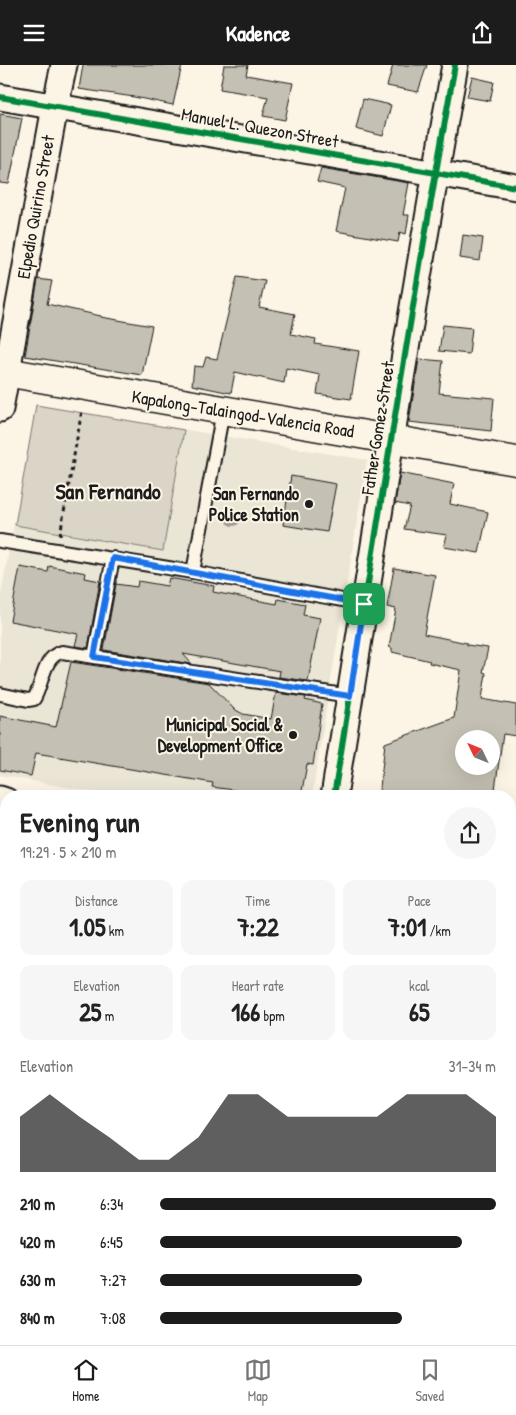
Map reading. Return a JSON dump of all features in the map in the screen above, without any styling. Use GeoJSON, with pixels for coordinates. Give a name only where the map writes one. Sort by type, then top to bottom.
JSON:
{"type":"FeatureCollection","features":[{"type":"Feature","properties":{"kind":"highway","name":"Kapalong-Talaingod-Valencia Road"},"geometry":{"type":"LineString","coordinates":[[3,372],[516,461]]}},
{"type":"Feature","properties":{"kind":"street","name":"Elpedio Quirino Street"},"geometry":{"type":"LineString","coordinates":[[0,409],[3,372],[64,65]]}},
{"type":"Feature","properties":{"kind":"street","name":"Father Gomez Street"},"geometry":{"type":"LineString","coordinates":[[335,790],[435,173],[455,65]]}},
{"type":"Feature","properties":{"kind":"street","name":"Manuel L. Quezon Street"},"geometry":{"type":"LineString","coordinates":[[0,97],[516,187]]}},
{"type":"Feature","properties":{"kind":"lane"},"geometry":{"type":"LineString","coordinates":[[193,572],[223,411]]}},
{"type":"Feature","properties":{"kind":"lane"},"geometry":{"type":"LineString","coordinates":[[0,541],[113,558],[364,604]]}},
{"type":"Feature","properties":{"kind":"lane"},"geometry":{"type":"LineString","coordinates":[[94,657],[113,558]]}},
{"type":"Feature","properties":{"kind":"lane"},"geometry":{"type":"LineString","coordinates":[[0,694],[28,700],[34,699],[50,658],[56,653],[62,652],[350,696]]}},
{"type":"Feature","properties":{"kind":"path"},"geometry":{"type":"LineString","coordinates":[[58,550],[86,387]]}},
{"type":"Feature","properties":{"kind":"shaded area"},"geometry":{"type":"Polygon","coordinates":[[[36,405],[367,460],[313,790],[81,790],[0,775],[0,599],[36,405]]]}},
{"type":"Feature","properties":{"kind":"shaded area"},"geometry":{"type":"Polygon","coordinates":[[[36,405],[184,430],[163,551],[15,525],[36,405]]]}},
{"type":"Feature","properties":{"kind":"building"},"geometry":{"type":"Polygon","coordinates":[[[83,65],[182,65],[173,105],[79,89],[83,65]]]}},
{"type":"Feature","properties":{"kind":"building"},"geometry":{"type":"Polygon","coordinates":[[[224,65],[248,65],[246,75],[293,83],[285,120],[263,116],[268,97],[220,89],[224,65]]]}},
{"type":"Feature","properties":{"kind":"building"},"geometry":{"type":"Polygon","coordinates":[[[393,65],[427,65],[418,92],[387,86],[393,65]]]}},
{"type":"Feature","properties":{"kind":"building"},"geometry":{"type":"Polygon","coordinates":[[[472,77],[494,82],[490,101],[467,97],[472,77]]]}},
{"type":"Feature","properties":{"kind":"building"},"geometry":{"type":"Polygon","coordinates":[[[363,99],[391,105],[383,136],[356,129],[363,99]]]}},
{"type":"Feature","properties":{"kind":"building"},"geometry":{"type":"Polygon","coordinates":[[[0,114],[22,118],[9,184],[0,183],[0,114]]]}},
{"type":"Feature","properties":{"kind":"building"},"geometry":{"type":"Polygon","coordinates":[[[321,168],[409,183],[403,215],[409,215],[406,234],[400,232],[398,242],[336,231],[345,188],[317,182],[321,168]]]}},
{"type":"Feature","properties":{"kind":"building"},"geometry":{"type":"Polygon","coordinates":[[[463,235],[483,238],[480,261],[460,258],[463,235]]]}},
{"type":"Feature","properties":{"kind":"building"},"geometry":{"type":"Polygon","coordinates":[[[237,277],[265,281],[259,307],[295,314],[291,334],[316,339],[315,344],[359,351],[351,399],[317,394],[320,375],[286,368],[284,383],[235,372],[231,393],[192,385],[194,366],[203,367],[206,357],[217,359],[237,277]]]}},
{"type":"Feature","properties":{"kind":"building"},"geometry":{"type":"Polygon","coordinates":[[[38,279],[52,281],[47,304],[101,317],[152,326],[142,375],[25,356],[38,279]]]}},
{"type":"Feature","properties":{"kind":"building"},"geometry":{"type":"Polygon","coordinates":[[[443,325],[472,328],[469,354],[439,351],[443,325]]]}},
{"type":"Feature","properties":{"kind":"building"},"geometry":{"type":"Polygon","coordinates":[[[419,359],[443,361],[439,393],[494,398],[491,431],[409,422],[419,359]]]}},
{"type":"Feature","properties":{"kind":"building"},"geometry":{"type":"Polygon","coordinates":[[[400,473],[454,484],[450,504],[488,512],[479,553],[444,547],[447,535],[404,529],[410,506],[395,503],[400,473]]]}},
{"type":"Feature","properties":{"kind":"building","name":"San Fernando Police Station"},"geometry":{"type":"Polygon","coordinates":[[[291,476],[336,484],[327,532],[283,525],[291,476]]]}},
{"type":"Feature","properties":{"kind":"building"},"geometry":{"type":"Polygon","coordinates":[[[49,566],[86,573],[85,578],[100,581],[88,648],[75,646],[78,634],[10,621],[20,567],[48,572],[49,566]]]}},
{"type":"Feature","properties":{"kind":"building"},"geometry":{"type":"Polygon","coordinates":[[[394,568],[435,575],[424,634],[467,643],[467,645],[488,648],[483,672],[486,673],[482,699],[516,705],[516,736],[503,734],[500,755],[500,730],[455,730],[455,775],[497,775],[495,790],[380,790],[385,743],[454,718],[461,670],[392,652],[392,648],[389,647],[396,609],[387,607],[394,568]]]}},
{"type":"Feature","properties":{"kind":"building"},"geometry":{"type":"Polygon","coordinates":[[[169,578],[214,586],[213,592],[277,604],[278,599],[305,604],[303,615],[320,618],[308,681],[279,677],[280,671],[183,654],[192,664],[104,650],[116,584],[137,587],[138,581],[167,586],[169,578]]]}},
{"type":"Feature","properties":{"kind":"building"},"geometry":{"type":"Polygon","coordinates":[[[71,662],[209,683],[234,709],[243,714],[271,719],[276,693],[306,697],[305,700],[322,704],[313,765],[307,764],[302,790],[233,790],[212,787],[213,783],[36,753],[31,776],[0,770],[0,716],[56,727],[71,662]]]}},
{"type":"Feature","properties":{"kind":"cycle path"},"geometry":{"type":"LineString","coordinates":[[335,790],[408,339],[455,65]]}},
{"type":"Feature","properties":{"kind":"cycle path"},"geometry":{"type":"LineString","coordinates":[[0,97],[516,187]]}},
{"type":"Feature","properties":{"kind":"place","name":"San Fernando Police Station"},"geometry":{"type":"Point","coordinates":[309,504]}},
{"type":"Feature","properties":{"kind":"place","name":"Municipal Social & Development Office"},"geometry":{"type":"Point","coordinates":[293,735]}},
{"type":"Feature","properties":{"kind":"district","name":"San Fernando"},"geometry":{"type":"Point","coordinates":[108,491]}},
{"type":"Feature","properties":{"kind":"route"},"geometry":{"type":"LineString","coordinates":[[113,558],[364,604],[350,696],[94,657],[113,558]]}}]}
